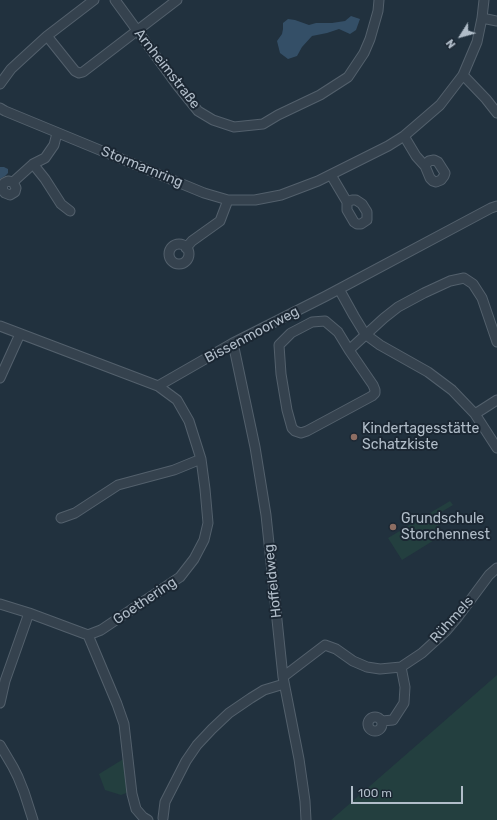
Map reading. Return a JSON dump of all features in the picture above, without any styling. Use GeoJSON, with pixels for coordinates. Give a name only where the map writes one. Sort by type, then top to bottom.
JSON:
{"type":"FeatureCollection","features":[{"type":"Feature","properties":{"kind":"street"},"geometry":{"type":"LineString","coordinates":[[0,84],[24,57],[47,36],[94,0]]}},
{"type":"Feature","properties":{"kind":"street","name":"Arnheimstraße"},"geometry":{"type":"LineString","coordinates":[[114,0],[177,85],[198,110],[213,120],[234,127],[263,124],[278,115],[320,95],[348,77],[364,53],[370,39],[378,11],[379,0]]}},
{"type":"Feature","properties":{"kind":"street"},"geometry":{"type":"LineString","coordinates":[[47,36],[74,71],[79,73],[83,72],[176,0]]}},
{"type":"Feature","properties":{"kind":"street","name":"Stormarnring"},"geometry":{"type":"LineString","coordinates":[[0,108],[204,193],[228,200],[255,200],[281,195],[318,181],[388,146],[404,136],[440,105],[463,75],[477,42],[484,0]]}},
{"type":"Feature","properties":{"kind":"street"},"geometry":{"type":"LineString","coordinates":[[482,18],[497,22]]}},
{"type":"Feature","properties":{"kind":"street"},"geometry":{"type":"LineString","coordinates":[[463,75],[497,112]]}},
{"type":"Feature","properties":{"kind":"street"},"geometry":{"type":"LineString","coordinates":[[13,182],[33,164],[45,158],[54,145],[58,133]]}},
{"type":"Feature","properties":{"kind":"street"},"geometry":{"type":"LineString","coordinates":[[404,136],[416,156],[425,166]]}},
{"type":"Feature","properties":{"kind":"street"},"geometry":{"type":"LineString","coordinates":[[33,164],[45,179],[61,204],[70,211]]}},
{"type":"Feature","properties":{"kind":"street"},"geometry":{"type":"LineString","coordinates":[[331,175],[347,202]]}},
{"type":"Feature","properties":{"kind":"street"},"geometry":{"type":"LineString","coordinates":[[186,248],[220,221],[228,200]]}},
{"type":"Feature","properties":{"kind":"street","name":"Bissenmoorweg"},"geometry":{"type":"LineString","coordinates":[[158,386],[233,343],[497,206]]}},
{"type":"Feature","properties":{"kind":"street"},"geometry":{"type":"LineString","coordinates":[[349,350],[365,334],[398,307],[450,281],[464,278],[473,284],[482,298],[497,342]]}},
{"type":"Feature","properties":{"kind":"street"},"geometry":{"type":"LineString","coordinates":[[339,289],[365,334],[380,345],[428,372],[452,390],[475,414],[497,448]]}},
{"type":"Feature","properties":{"kind":"street"},"geometry":{"type":"LineString","coordinates":[[325,321],[338,332],[349,350],[373,386],[375,393],[307,431],[301,433],[295,431],[292,428],[287,410],[281,374],[279,344],[291,333],[312,322],[325,321]]}},
{"type":"Feature","properties":{"kind":"street"},"geometry":{"type":"LineString","coordinates":[[0,326],[158,386]]}},
{"type":"Feature","properties":{"kind":"street"},"geometry":{"type":"LineString","coordinates":[[0,378],[20,334]]}},
{"type":"Feature","properties":{"kind":"street","name":"Hoffeldweg"},"geometry":{"type":"LineString","coordinates":[[233,343],[255,447],[266,516],[284,680],[299,759],[306,820]]}},
{"type":"Feature","properties":{"kind":"street","name":"Goethering"},"geometry":{"type":"LineString","coordinates":[[88,635],[101,630],[180,577],[194,559],[204,540],[208,523],[201,459],[189,421],[177,400],[158,386]]}},
{"type":"Feature","properties":{"kind":"street"},"geometry":{"type":"LineString","coordinates":[[475,414],[497,400]]}},
{"type":"Feature","properties":{"kind":"street"},"geometry":{"type":"LineString","coordinates":[[62,518],[75,512],[118,485],[174,470],[201,459]]}},
{"type":"Feature","properties":{"kind":"street","name":"Rühmels"},"geometry":{"type":"LineString","coordinates":[[284,680],[325,645],[336,649],[353,661],[367,667],[380,669],[401,667],[422,653],[446,631],[497,568]]}},
{"type":"Feature","properties":{"kind":"street"},"geometry":{"type":"LineString","coordinates":[[0,604],[88,635],[124,724],[132,794],[136,809],[148,820]]}},
{"type":"Feature","properties":{"kind":"street"},"geometry":{"type":"LineString","coordinates":[[0,703],[5,681],[29,613]]}},
{"type":"Feature","properties":{"kind":"street"},"geometry":{"type":"LineString","coordinates":[[382,721],[393,720],[404,703],[405,687],[401,667]]}},
{"type":"Feature","properties":{"kind":"street"},"geometry":{"type":"LineString","coordinates":[[163,819],[165,802],[186,760],[197,745],[229,713],[264,690],[284,680]]}},
{"type":"Feature","properties":{"kind":"street"},"geometry":{"type":"LineString","coordinates":[[0,745],[24,792],[33,820]]}},
{"type":"Feature","properties":{"kind":"green space"},"geometry":{"type":"Polygon","coordinates":[[[450,501],[453,505],[433,517],[444,534],[402,560],[388,538],[450,501]]]}},
{"type":"Feature","properties":{"kind":"green space"},"geometry":{"type":"Polygon","coordinates":[[[497,675],[497,820],[331,820],[497,675]]]}},
{"type":"Feature","properties":{"kind":"green space"},"geometry":{"type":"Polygon","coordinates":[[[125,758],[129,792],[121,795],[105,790],[99,774],[125,758]]]}},
{"type":"Feature","properties":{"kind":"water"},"geometry":{"type":"Polygon","coordinates":[[[351,16],[360,19],[356,30],[350,34],[339,29],[312,36],[302,47],[297,56],[288,59],[280,53],[277,41],[282,34],[283,23],[288,19],[309,25],[316,23],[345,21],[351,16]]]}},
{"type":"Feature","properties":{"kind":"water"},"geometry":{"type":"Polygon","coordinates":[[[0,167],[8,169],[8,173],[0,179],[0,167]]]}},
{"type":"Feature","properties":{"kind":"place","name":"Kindertagesstätte Schatzkiste"},"geometry":{"type":"Point","coordinates":[354,437]}},
{"type":"Feature","properties":{"kind":"place","name":"Grundschule Storchennest"},"geometry":{"type":"Point","coordinates":[393,527]}}]}
